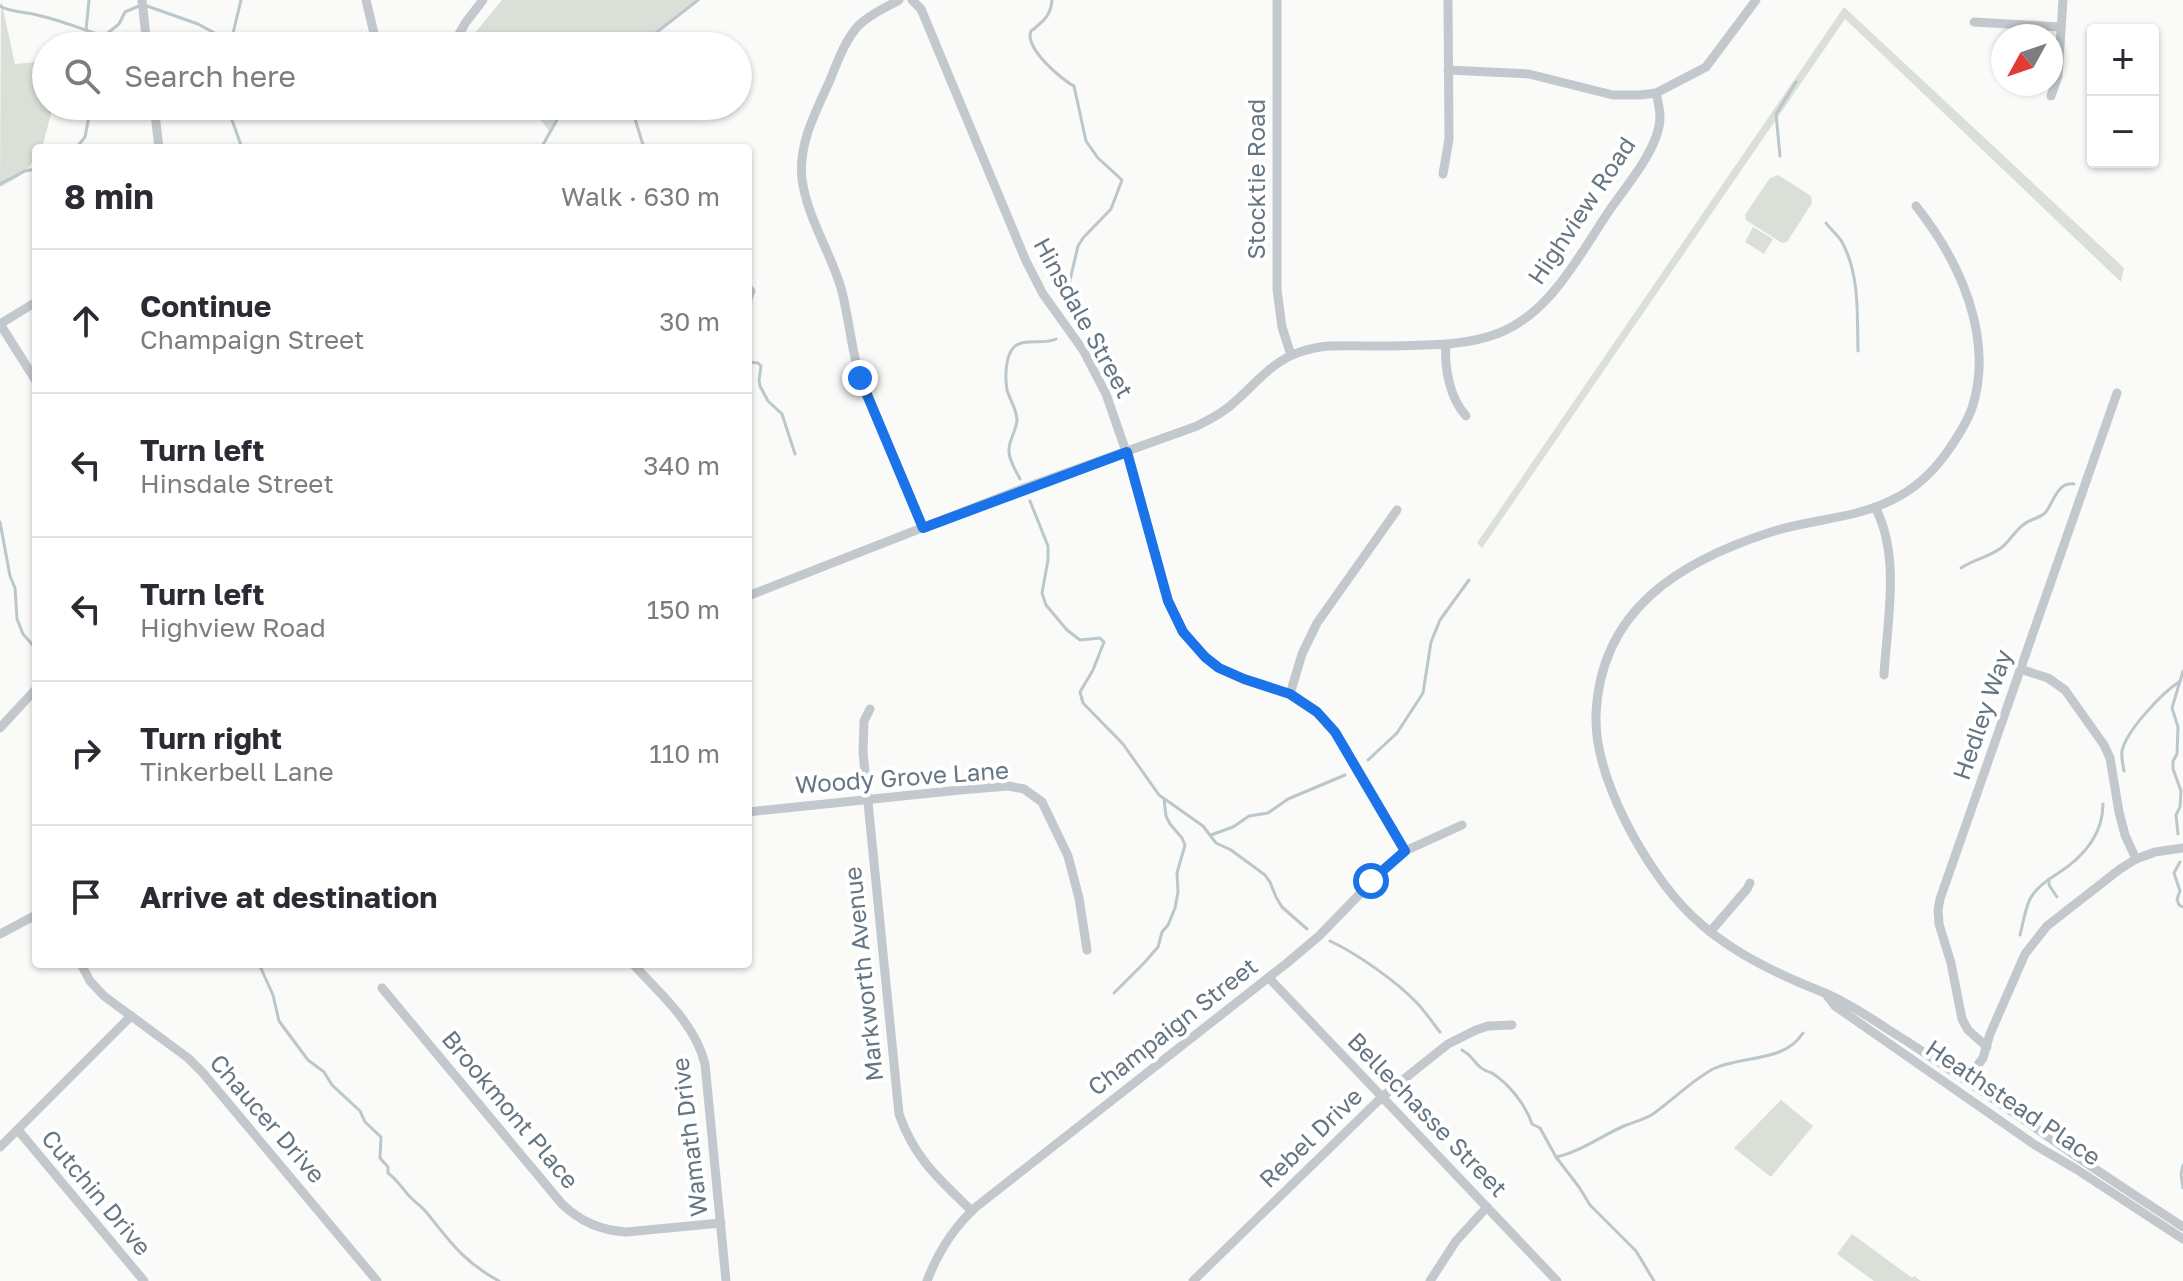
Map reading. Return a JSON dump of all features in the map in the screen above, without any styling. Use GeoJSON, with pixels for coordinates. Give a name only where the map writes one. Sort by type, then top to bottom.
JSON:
{"type":"FeatureCollection","features":[{"type":"Feature","properties":{"kind":"street"},"geometry":{"type":"LineString","coordinates":[[142,0],[146,32]]}},
{"type":"Feature","properties":{"kind":"street"},"geometry":{"type":"LineString","coordinates":[[366,0],[374,32]]}},
{"type":"Feature","properties":{"kind":"street"},"geometry":{"type":"LineString","coordinates":[[460,32],[483,0]]}},
{"type":"Feature","properties":{"kind":"street"},"geometry":{"type":"LineString","coordinates":[[899,0],[872,14],[849,38],[808,128],[801,165],[805,196],[842,291],[860,378],[923,528]]}},
{"type":"Feature","properties":{"kind":"street","name":"Hinsdale Street"},"geometry":{"type":"LineString","coordinates":[[912,0],[921,9],[1026,261],[1043,294],[1094,369],[1106,394],[1127,452],[1168,601],[1183,632],[1219,668],[1290,694],[1317,712],[1330,725],[1405,851]]}},
{"type":"Feature","properties":{"kind":"street","name":"Stocktie Road"},"geometry":{"type":"LineString","coordinates":[[1277,0],[1277,290],[1282,327],[1291,355]]}},
{"type":"Feature","properties":{"kind":"street"},"geometry":{"type":"LineString","coordinates":[[1443,174],[1449,139],[1448,0]]}},
{"type":"Feature","properties":{"kind":"street"},"geometry":{"type":"LineString","coordinates":[[1448,70],[1529,74],[1613,95],[1656,93],[1706,67],[1756,0]]}},
{"type":"Feature","properties":{"kind":"street"},"geometry":{"type":"LineString","coordinates":[[2061,24],[2063,0]]}},
{"type":"Feature","properties":{"kind":"street"},"geometry":{"type":"LineString","coordinates":[[1974,22],[2009,24]]}},
{"type":"Feature","properties":{"kind":"street","name":"Highview Road"},"geometry":{"type":"LineString","coordinates":[[752,594],[1197,426],[1215,417],[1240,398],[1269,368],[1291,355],[1339,345],[1446,344],[1498,334],[1514,327],[1552,294],[1648,153],[1660,118],[1656,93]]}},
{"type":"Feature","properties":{"kind":"street"},"geometry":{"type":"LineString","coordinates":[[156,120],[159,144]]}},
{"type":"Feature","properties":{"kind":"street","name":"Heathstead Place"},"geometry":{"type":"LineString","coordinates":[[1916,206],[1955,268],[1975,322],[1978,346],[1975,396],[1965,424],[1935,468],[1905,493],[1875,507],[1772,531],[1683,569],[1653,592],[1619,634],[1601,676],[1596,712],[1604,771],[1625,818],[1653,868],[1677,900],[1710,932],[1753,961],[1844,1001],[1967,1080],[2183,1227]]}},
{"type":"Feature","properties":{"kind":"street"},"geometry":{"type":"LineString","coordinates":[[32,304],[0,324],[32,375]]}},
{"type":"Feature","properties":{"kind":"street"},"geometry":{"type":"LineString","coordinates":[[1446,344],[1449,380],[1455,401],[1466,416]]}},
{"type":"Feature","properties":{"kind":"street","name":"Hedley Way"},"geometry":{"type":"LineString","coordinates":[[1987,1047],[1968,1030],[1962,1019],[1951,963],[1939,924],[1940,899],[2117,393]]}},
{"type":"Feature","properties":{"kind":"street"},"geometry":{"type":"LineString","coordinates":[[1875,507],[1887,538],[1890,557],[1884,675]]}},
{"type":"Feature","properties":{"kind":"street"},"geometry":{"type":"LineString","coordinates":[[1290,694],[1302,654],[1317,623],[1397,510]]}},
{"type":"Feature","properties":{"kind":"street"},"geometry":{"type":"LineString","coordinates":[[2020,669],[2048,678],[2065,690],[2104,745],[2110,758],[2125,835],[2136,859]]}},
{"type":"Feature","properties":{"kind":"street"},"geometry":{"type":"LineString","coordinates":[[0,728],[32,693]]}},
{"type":"Feature","properties":{"kind":"street","name":"Markworth Avenue"},"geometry":{"type":"LineString","coordinates":[[870,709],[862,732],[899,1114],[917,1154],[972,1211]]}},
{"type":"Feature","properties":{"kind":"street","name":"Woody Grove Lane"},"geometry":{"type":"LineString","coordinates":[[752,812],[867,798],[1008,786],[1019,788],[1042,802],[1068,856],[1079,898],[1087,950]]}},
{"type":"Feature","properties":{"kind":"street","name":"Champaign Street"},"geometry":{"type":"LineString","coordinates":[[927,1281],[945,1243],[972,1211],[1269,978],[1319,936],[1405,851],[1462,825]]}},
{"type":"Feature","properties":{"kind":"street"},"geometry":{"type":"LineString","coordinates":[[1967,1080],[1983,1058],[2019,966],[2035,939],[2058,916],[2136,859],[2155,852],[2183,848]]}},
{"type":"Feature","properties":{"kind":"street"},"geometry":{"type":"LineString","coordinates":[[1710,932],[1750,883]]}},
{"type":"Feature","properties":{"kind":"street"},"geometry":{"type":"LineString","coordinates":[[0,934],[32,917]]}},
{"type":"Feature","properties":{"kind":"street","name":"Chaucer Drive"},"geometry":{"type":"LineString","coordinates":[[83,968],[104,996],[188,1058],[203,1073],[377,1281]]}},
{"type":"Feature","properties":{"kind":"street","name":"Wamath Drive"},"geometry":{"type":"LineString","coordinates":[[637,968],[691,1028],[701,1048],[707,1078],[726,1281]]}},
{"type":"Feature","properties":{"kind":"street","name":"Bellechasse Street"},"geometry":{"type":"LineString","coordinates":[[1269,978],[1557,1281]]}},
{"type":"Feature","properties":{"kind":"street","name":"Brookmont Place"},"geometry":{"type":"LineString","coordinates":[[382,988],[573,1215],[597,1228],[626,1232],[721,1223]]}},
{"type":"Feature","properties":{"kind":"street","name":"Heathstead Place"},"geometry":{"type":"LineString","coordinates":[[1826,994],[1835,1006],[2035,1145],[2183,1239]]}},
{"type":"Feature","properties":{"kind":"street"},"geometry":{"type":"LineString","coordinates":[[0,1147],[131,1016]]}},
{"type":"Feature","properties":{"kind":"street","name":"Rebel Drive"},"geometry":{"type":"LineString","coordinates":[[1193,1281],[1382,1097],[1458,1038],[1488,1026],[1512,1025]]}},
{"type":"Feature","properties":{"kind":"street","name":"Cutchin Drive"},"geometry":{"type":"LineString","coordinates":[[18,1130],[144,1281]]}},
{"type":"Feature","properties":{"kind":"street"},"geometry":{"type":"LineString","coordinates":[[1430,1281],[1456,1241],[1487,1207]]}},
{"type":"Feature","properties":{"kind":"shaded area"},"geometry":{"type":"Polygon","coordinates":[[[1,0],[15,64],[32,62],[32,120],[49,120],[43,144],[32,144],[29,167],[0,187],[1,0]]]}},
{"type":"Feature","properties":{"kind":"shaded area"},"geometry":{"type":"Polygon","coordinates":[[[502,0],[697,0],[659,32],[476,32],[502,0]]]}},
{"type":"Feature","properties":{"kind":"shaded area"},"geometry":{"type":"Polygon","coordinates":[[[1844,7],[2124,268],[2121,282],[1845,19],[1482,548],[1477,543],[1844,7]]]}},
{"type":"Feature","properties":{"kind":"shaded area"},"geometry":{"type":"Polygon","coordinates":[[[541,120],[557,120],[550,132],[541,120]]]}},
{"type":"Feature","properties":{"kind":"shaded area"},"geometry":{"type":"Polygon","coordinates":[[[1778,175],[1811,196],[1812,203],[1787,242],[1782,243],[1746,220],[1745,215],[1770,178],[1778,175]]]}},
{"type":"Feature","properties":{"kind":"shaded area"},"geometry":{"type":"Polygon","coordinates":[[[1753,227],[1773,239],[1764,254],[1745,242],[1753,227]]]}},
{"type":"Feature","properties":{"kind":"shaded area"},"geometry":{"type":"Polygon","coordinates":[[[1781,1100],[1813,1126],[1771,1177],[1734,1148],[1781,1100]]]}},
{"type":"Feature","properties":{"kind":"shaded area"},"geometry":{"type":"Polygon","coordinates":[[[1852,1234],[1912,1278],[1914,1276],[1921,1281],[1874,1281],[1837,1254],[1852,1234]]]}},
{"type":"Feature","properties":{"kind":"waterway"},"geometry":{"type":"LineString","coordinates":[[86,30],[89,0]]}},
{"type":"Feature","properties":{"kind":"waterway"},"geometry":{"type":"LineString","coordinates":[[233,32],[241,0]]}},
{"type":"Feature","properties":{"kind":"waterway"},"geometry":{"type":"LineString","coordinates":[[657,32],[698,0]]}},
{"type":"Feature","properties":{"kind":"waterway"},"geometry":{"type":"LineString","coordinates":[[1052,0],[1043,21],[1031,31],[1033,46],[1053,70],[1074,86],[1086,141],[1098,158],[1122,180],[1111,209],[1078,246],[1070,280],[1069,304]]}},
{"type":"Feature","properties":{"kind":"waterway"},"geometry":{"type":"LineString","coordinates":[[0,6],[92,32]]}},
{"type":"Feature","properties":{"kind":"waterway"},"geometry":{"type":"LineString","coordinates":[[109,32],[119,24],[125,12],[139,6]]}},
{"type":"Feature","properties":{"kind":"waterway"},"geometry":{"type":"LineString","coordinates":[[147,6],[213,32]]}},
{"type":"Feature","properties":{"kind":"waterway"},"geometry":{"type":"LineString","coordinates":[[1780,156],[1776,114],[1796,82]]}},
{"type":"Feature","properties":{"kind":"waterway"},"geometry":{"type":"LineString","coordinates":[[79,144],[85,137],[88,120]]}},
{"type":"Feature","properties":{"kind":"waterway"},"geometry":{"type":"LineString","coordinates":[[232,120],[241,144]]}},
{"type":"Feature","properties":{"kind":"waterway"},"geometry":{"type":"LineString","coordinates":[[543,144],[557,120]]}},
{"type":"Feature","properties":{"kind":"waterway"},"geometry":{"type":"LineString","coordinates":[[635,120],[643,144]]}},
{"type":"Feature","properties":{"kind":"waterway"},"geometry":{"type":"LineString","coordinates":[[0,184],[32,170]]}},
{"type":"Feature","properties":{"kind":"waterway"},"geometry":{"type":"LineString","coordinates":[[1826,223],[1842,242],[1852,268],[1858,351]]}},
{"type":"Feature","properties":{"kind":"waterway"},"geometry":{"type":"LineString","coordinates":[[752,288],[752,296]]}},
{"type":"Feature","properties":{"kind":"waterway"},"geometry":{"type":"LineString","coordinates":[[1020,479],[1009,454],[1017,419],[1007,390],[1007,361],[1018,344],[1056,339]]}},
{"type":"Feature","properties":{"kind":"waterway"},"geometry":{"type":"LineString","coordinates":[[752,362],[761,366],[760,386],[768,401],[782,414],[795,454]]}},
{"type":"Feature","properties":{"kind":"waterway"},"geometry":{"type":"LineString","coordinates":[[1961,568],[2001,548],[2023,525],[2045,513],[2063,486],[2074,484]]}},
{"type":"Feature","properties":{"kind":"waterway"},"geometry":{"type":"LineString","coordinates":[[1030,501],[1048,546],[1042,593],[1046,605],[1080,640],[1100,638],[1104,642],[1080,692],[1083,703],[1123,744],[1159,795],[1203,826],[1216,843],[1265,875],[1282,907],[1307,929]]}},
{"type":"Feature","properties":{"kind":"waterway"},"geometry":{"type":"LineString","coordinates":[[0,522],[15,588],[17,619],[23,634],[32,644]]}},
{"type":"Feature","properties":{"kind":"waterway"},"geometry":{"type":"LineString","coordinates":[[1368,760],[1397,733],[1423,693],[1431,642],[1440,620],[1469,580]]}},
{"type":"Feature","properties":{"kind":"waterway"},"geometry":{"type":"LineString","coordinates":[[2178,834],[2176,815],[2181,791],[2173,769],[2178,727],[2172,708],[2183,671]]}},
{"type":"Feature","properties":{"kind":"waterway"},"geometry":{"type":"LineString","coordinates":[[2124,771],[2122,751],[2130,733],[2155,703],[2179,682]]}},
{"type":"Feature","properties":{"kind":"waterway"},"geometry":{"type":"LineString","coordinates":[[1211,835],[1233,827],[1249,816],[1268,813],[1288,799],[1345,775]]}},
{"type":"Feature","properties":{"kind":"waterway"},"geometry":{"type":"LineString","coordinates":[[1114,993],[1158,947],[1175,908],[1177,873],[1185,845],[1166,816],[1164,799]]}},
{"type":"Feature","properties":{"kind":"waterway"},"geometry":{"type":"LineString","coordinates":[[2020,935],[2032,895],[2075,861],[2089,845],[2099,826],[2103,804]]}},
{"type":"Feature","properties":{"kind":"waterway"},"geometry":{"type":"LineString","coordinates":[[2180,862],[2174,873],[2180,891],[2177,899],[2183,907]]}},
{"type":"Feature","properties":{"kind":"waterway"},"geometry":{"type":"LineString","coordinates":[[2049,879],[2049,885],[2057,897]]}},
{"type":"Feature","properties":{"kind":"waterway"},"geometry":{"type":"LineString","coordinates":[[1330,941],[1398,985],[1440,1032]]}},
{"type":"Feature","properties":{"kind":"waterway"},"geometry":{"type":"LineString","coordinates":[[261,968],[273,995],[279,1021],[308,1060],[324,1072],[332,1085],[360,1111],[365,1122],[381,1137],[380,1158],[388,1167],[388,1173],[425,1210],[459,1251],[476,1267],[499,1281]]}},
{"type":"Feature","properties":{"kind":"waterway"},"geometry":{"type":"LineString","coordinates":[[1556,1157],[1650,1116],[1713,1069],[1774,1054],[1795,1043],[1803,1033]]}},
{"type":"Feature","properties":{"kind":"waterway"},"geometry":{"type":"LineString","coordinates":[[1462,1050],[1481,1068],[1505,1083],[1516,1096],[1532,1124],[1540,1128],[1590,1205],[1636,1251],[1654,1281]]}},
{"type":"Feature","properties":{"kind":"waterway"},"geometry":{"type":"LineString","coordinates":[[2183,1165],[2183,1188]]}},
{"type":"Feature","properties":{"kind":"route"},"geometry":{"type":"LineString","coordinates":[[860,378],[923,528],[1127,452],[1168,601],[1183,632],[1194,647],[1219,668],[1284,691],[1317,712],[1335,732],[1405,851],[1371,881]]}}]}
